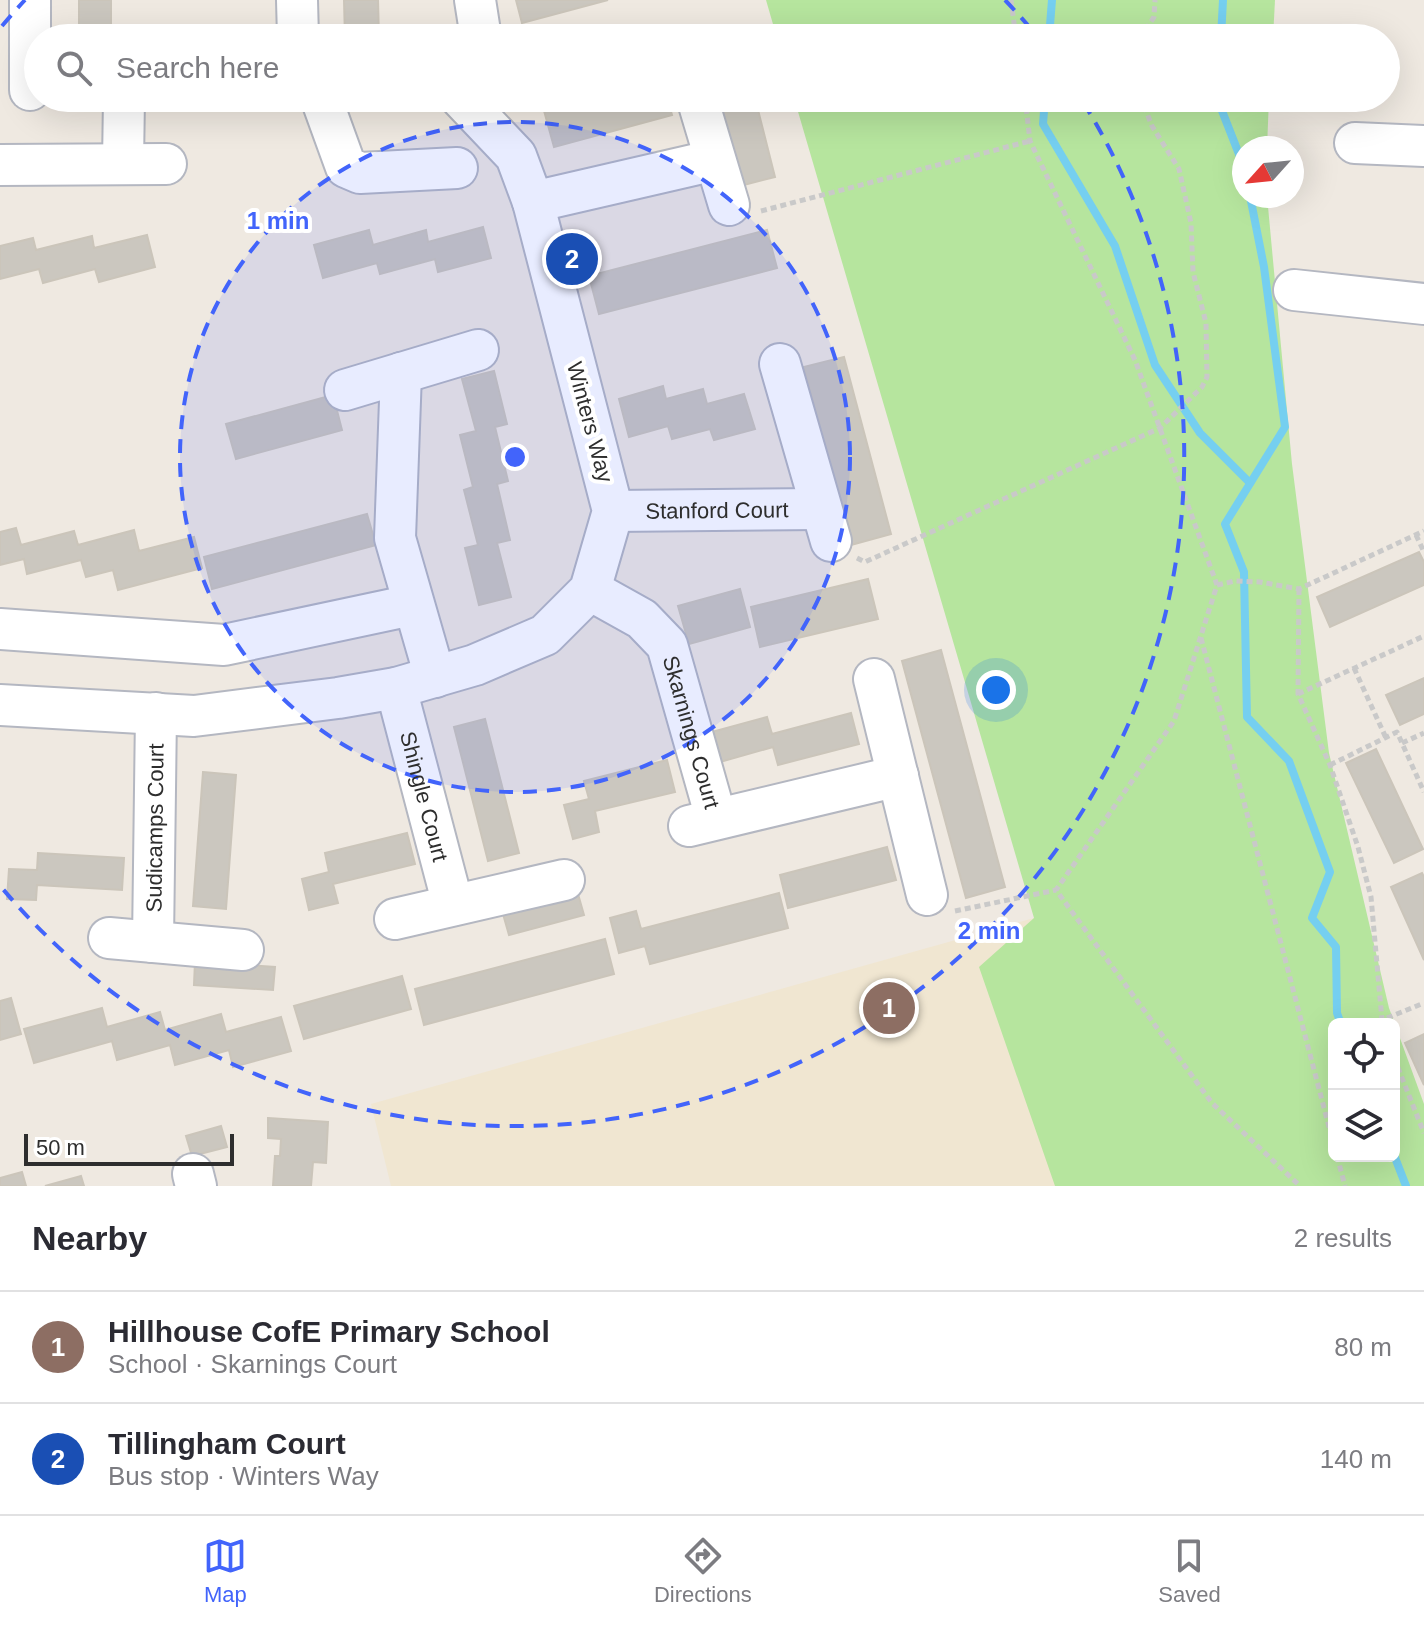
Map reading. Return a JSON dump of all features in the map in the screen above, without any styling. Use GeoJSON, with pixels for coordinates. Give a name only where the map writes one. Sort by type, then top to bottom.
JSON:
{"type":"FeatureCollection","features":[{"type":"Feature","properties":{"kind":"street"},"geometry":{"type":"LineString","coordinates":[[28,24],[30,0]]}},
{"type":"Feature","properties":{"kind":"street"},"geometry":{"type":"LineString","coordinates":[[297,0],[298,24]]}},
{"type":"Feature","properties":{"kind":"street"},"geometry":{"type":"LineString","coordinates":[[475,0],[479,24]]}},
{"type":"Feature","properties":{"kind":"street"},"geometry":{"type":"LineString","coordinates":[[123,163],[124,112]]}},
{"type":"Feature","properties":{"kind":"street"},"geometry":{"type":"LineString","coordinates":[[326,112],[346,167],[360,173],[457,168]]}},
{"type":"Feature","properties":{"kind":"street","name":"Winters Way"},"geometry":{"type":"LineString","coordinates":[[0,705],[194,716],[396,688],[475,665],[545,635],[590,590],[613,511],[533,202],[516,156],[474,112]]}},
{"type":"Feature","properties":{"kind":"street"},"geometry":{"type":"LineString","coordinates":[[701,112],[729,205]]}},
{"type":"Feature","properties":{"kind":"street"},"geometry":{"type":"LineString","coordinates":[[1355,143],[1424,146]]}},
{"type":"Feature","properties":{"kind":"street"},"geometry":{"type":"LineString","coordinates":[[533,202],[715,160]]}},
{"type":"Feature","properties":{"kind":"street"},"geometry":{"type":"LineString","coordinates":[[0,165],[166,164]]}},
{"type":"Feature","properties":{"kind":"street"},"geometry":{"type":"LineString","coordinates":[[1294,290],[1424,304]]}},
{"type":"Feature","properties":{"kind":"street"},"geometry":{"type":"LineString","coordinates":[[345,390],[478,350]]}},
{"type":"Feature","properties":{"kind":"street","name":"Stanford Court"},"geometry":{"type":"LineString","coordinates":[[613,511],[825,525],[780,364]]}},
{"type":"Feature","properties":{"kind":"street"},"geometry":{"type":"LineString","coordinates":[[401,373],[395,538],[435,677]]}},
{"type":"Feature","properties":{"kind":"street","name":"Skarnings Court"},"geometry":{"type":"LineString","coordinates":[[590,590],[642,619],[667,645],[702,822],[898,776]]}},
{"type":"Feature","properties":{"kind":"street"},"geometry":{"type":"LineString","coordinates":[[0,629],[224,645],[412,605]]}},
{"type":"Feature","properties":{"kind":"street"},"geometry":{"type":"LineString","coordinates":[[874,679],[927,895]]}},
{"type":"Feature","properties":{"kind":"street","name":"Shingle Court"},"geometry":{"type":"LineString","coordinates":[[396,688],[453,905]]}},
{"type":"Feature","properties":{"kind":"street","name":"Sudicamps Court"},"geometry":{"type":"LineString","coordinates":[[153,942],[156,713]]}},
{"type":"Feature","properties":{"kind":"street"},"geometry":{"type":"LineString","coordinates":[[395,919],[564,880]]}},
{"type":"Feature","properties":{"kind":"street","name":"Sudicamps Court"},"geometry":{"type":"LineString","coordinates":[[109,938],[243,950]]}},
{"type":"Feature","properties":{"kind":"path"},"geometry":{"type":"LineString","coordinates":[[1011,0],[1014,24]]}},
{"type":"Feature","properties":{"kind":"path"},"geometry":{"type":"LineString","coordinates":[[1149,24],[1154,17],[1155,0]]}},
{"type":"Feature","properties":{"kind":"path"},"geometry":{"type":"LineString","coordinates":[[927,895],[951,912],[1056,890],[1174,721],[1217,585],[1135,360],[1030,141],[1027,112]]}},
{"type":"Feature","properties":{"kind":"path"},"geometry":{"type":"LineString","coordinates":[[825,525],[865,562],[1160,428],[1197,395],[1207,377],[1206,323],[1193,272],[1191,223],[1179,169],[1146,112]]}},
{"type":"Feature","properties":{"kind":"path"},"geometry":{"type":"LineString","coordinates":[[729,205],[765,212],[1030,141]]}},
{"type":"Feature","properties":{"kind":"path"},"geometry":{"type":"LineString","coordinates":[[1217,585],[1235,581],[1260,582],[1299,589],[1424,531]]}},
{"type":"Feature","properties":{"kind":"path"},"geometry":{"type":"LineString","coordinates":[[1416,535],[1424,552]]}},
{"type":"Feature","properties":{"kind":"path"},"geometry":{"type":"LineString","coordinates":[[1299,589],[1298,694],[1330,765],[1371,897],[1383,1018]]}},
{"type":"Feature","properties":{"kind":"path"},"geometry":{"type":"LineString","coordinates":[[1298,694],[1424,636]]}},
{"type":"Feature","properties":{"kind":"path"},"geometry":{"type":"LineString","coordinates":[[1201,637],[1328,1123]]}},
{"type":"Feature","properties":{"kind":"path"},"geometry":{"type":"LineString","coordinates":[[1354,668],[1386,738]]}},
{"type":"Feature","properties":{"kind":"path"},"geometry":{"type":"LineString","coordinates":[[1330,765],[1397,732],[1424,792]]}},
{"type":"Feature","properties":{"kind":"path"},"geometry":{"type":"LineString","coordinates":[[1402,743],[1424,733]]}},
{"type":"Feature","properties":{"kind":"path"},"geometry":{"type":"LineString","coordinates":[[1056,890],[1212,1103],[1300,1186]]}},
{"type":"Feature","properties":{"kind":"path"},"geometry":{"type":"LineString","coordinates":[[1392,1018],[1424,1003]]}},
{"type":"Feature","properties":{"kind":"path"},"geometry":{"type":"LineString","coordinates":[[1400,1073],[1424,1133]]}},
{"type":"Feature","properties":{"kind":"path"},"geometry":{"type":"LineString","coordinates":[[1339,1162],[1345,1186]]}},
{"type":"Feature","properties":{"kind":"shaded area"},"geometry":{"type":"Polygon","coordinates":[[[1034,918],[1125,1186],[391,1186],[371,1104],[1034,918]]]}},
{"type":"Feature","properties":{"kind":"green space"},"geometry":{"type":"Polygon","coordinates":[[[766,0],[1275,0],[1274,24],[773,24],[766,0]]]}},
{"type":"Feature","properties":{"kind":"green space"},"geometry":{"type":"Polygon","coordinates":[[[798,112],[1268,112],[1267,136],[1232,136],[1232,208],[1268,208],[1292,464],[1329,753],[1393,1018],[1328,1018],[1328,1162],[1400,1162],[1400,1038],[1424,1104],[1424,1186],[1055,1186],[979,967],[1034,918],[798,112]]]}},
{"type":"Feature","properties":{"kind":"building"},"geometry":{"type":"Polygon","coordinates":[[[79,0],[111,0],[111,24],[79,24],[79,0]]]}},
{"type":"Feature","properties":{"kind":"building"},"geometry":{"type":"Polygon","coordinates":[[[344,0],[378,0],[379,24],[345,24],[344,0]]]}},
{"type":"Feature","properties":{"kind":"building"},"geometry":{"type":"Polygon","coordinates":[[[516,0],[608,0],[522,23],[516,0]]]}},
{"type":"Feature","properties":{"kind":"building"},"geometry":{"type":"Polygon","coordinates":[[[544,112],[671,112],[672,115],[554,147],[544,112]]]}},
{"type":"Feature","properties":{"kind":"building"},"geometry":{"type":"Polygon","coordinates":[[[717,112],[759,112],[775,177],[736,187],[717,112]]]}},
{"type":"Feature","properties":{"kind":"building"},"geometry":{"type":"Polygon","coordinates":[[[483,227],[491,258],[438,272],[435,259],[380,274],[377,263],[323,278],[314,245],[369,230],[373,245],[426,230],[428,242],[483,227]]]}},
{"type":"Feature","properties":{"kind":"building"},"geometry":{"type":"Polygon","coordinates":[[[767,230],[777,268],[599,314],[589,276],[767,230]]]}},
{"type":"Feature","properties":{"kind":"building"},"geometry":{"type":"Polygon","coordinates":[[[147,235],[155,267],[99,282],[95,269],[43,283],[39,269],[0,279],[0,246],[33,238],[36,250],[92,236],[94,248],[147,235]]]}},
{"type":"Feature","properties":{"kind":"building"},"geometry":{"type":"Polygon","coordinates":[[[844,357],[891,534],[851,545],[804,367],[844,357]]]}},
{"type":"Feature","properties":{"kind":"building"},"geometry":{"type":"Polygon","coordinates":[[[494,371],[507,424],[495,427],[508,481],[497,484],[510,540],[497,543],[511,597],[479,605],[465,548],[478,545],[464,490],[473,487],[460,435],[476,431],[462,379],[494,371]]]}},
{"type":"Feature","properties":{"kind":"building"},"geometry":{"type":"Polygon","coordinates":[[[663,386],[666,399],[703,389],[707,404],[744,394],[755,429],[714,440],[710,429],[672,439],[668,426],[629,437],[619,399],[663,386]]]}},
{"type":"Feature","properties":{"kind":"building"},"geometry":{"type":"Polygon","coordinates":[[[333,395],[342,430],[236,459],[226,424],[333,395]]]}},
{"type":"Feature","properties":{"kind":"building"},"geometry":{"type":"Polygon","coordinates":[[[367,514],[376,545],[212,589],[204,557],[367,514]]]}},
{"type":"Feature","properties":{"kind":"building"},"geometry":{"type":"Polygon","coordinates":[[[16,528],[21,545],[74,531],[78,545],[134,530],[139,551],[194,537],[202,568],[118,590],[113,570],[86,577],[81,560],[27,574],[24,559],[0,565],[0,532],[16,528]]]}},
{"type":"Feature","properties":{"kind":"building"},"geometry":{"type":"Polygon","coordinates":[[[1419,552],[1424,562],[1424,585],[1330,627],[1317,597],[1419,552]]]}},
{"type":"Feature","properties":{"kind":"building"},"geometry":{"type":"Polygon","coordinates":[[[868,579],[878,619],[760,647],[751,607],[868,579]]]}},
{"type":"Feature","properties":{"kind":"building"},"geometry":{"type":"Polygon","coordinates":[[[740,589],[750,627],[689,644],[678,606],[740,589]]]}},
{"type":"Feature","properties":{"kind":"building"},"geometry":{"type":"Polygon","coordinates":[[[941,650],[1005,887],[966,898],[902,661],[941,650]]]}},
{"type":"Feature","properties":{"kind":"building"},"geometry":{"type":"Polygon","coordinates":[[[1424,678],[1424,714],[1400,725],[1386,695],[1424,678]]]}},
{"type":"Feature","properties":{"kind":"building"},"geometry":{"type":"Polygon","coordinates":[[[851,713],[859,744],[778,765],[773,747],[720,762],[712,732],[767,717],[772,734],[851,713]]]}},
{"type":"Feature","properties":{"kind":"building"},"geometry":{"type":"Polygon","coordinates":[[[485,719],[519,853],[488,861],[454,727],[485,719]]]}},
{"type":"Feature","properties":{"kind":"building"},"geometry":{"type":"Polygon","coordinates":[[[1376,749],[1423,849],[1394,863],[1346,763],[1376,749]]]}},
{"type":"Feature","properties":{"kind":"building"},"geometry":{"type":"Polygon","coordinates":[[[667,760],[675,792],[595,811],[599,832],[573,839],[564,805],[589,799],[584,781],[667,760]]]}},
{"type":"Feature","properties":{"kind":"building"},"geometry":{"type":"Polygon","coordinates":[[[203,772],[236,775],[226,909],[193,906],[203,772]]]}},
{"type":"Feature","properties":{"kind":"building"},"geometry":{"type":"Polygon","coordinates":[[[407,833],[415,864],[333,884],[338,903],[309,910],[302,879],[329,872],[325,853],[407,833]]]}},
{"type":"Feature","properties":{"kind":"building"},"geometry":{"type":"Polygon","coordinates":[[[887,847],[896,880],[788,908],[780,875],[887,847]]]}},
{"type":"Feature","properties":{"kind":"building"},"geometry":{"type":"Polygon","coordinates":[[[38,853],[124,858],[122,890],[37,885],[36,900],[7,899],[9,869],[37,870],[38,853]]]}},
{"type":"Feature","properties":{"kind":"building"},"geometry":{"type":"Polygon","coordinates":[[[1422,873],[1424,877],[1424,960],[1391,887],[1422,873]]]}},
{"type":"Feature","properties":{"kind":"building"},"geometry":{"type":"Polygon","coordinates":[[[779,893],[788,928],[650,964],[645,946],[619,953],[610,918],[636,911],[641,929],[779,893]]]}},
{"type":"Feature","properties":{"kind":"building"},"geometry":{"type":"Polygon","coordinates":[[[578,894],[584,915],[509,935],[503,914],[578,894]]]}},
{"type":"Feature","properties":{"kind":"building"},"geometry":{"type":"Polygon","coordinates":[[[605,939],[614,974],[424,1025],[415,989],[605,939]]]}},
{"type":"Feature","properties":{"kind":"building"},"geometry":{"type":"Polygon","coordinates":[[[195,961],[275,967],[273,990],[194,985],[195,961]]]}},
{"type":"Feature","properties":{"kind":"building"},"geometry":{"type":"Polygon","coordinates":[[[402,976],[411,1009],[304,1039],[294,1006],[402,976]]]}},
{"type":"Feature","properties":{"kind":"building"},"geometry":{"type":"Polygon","coordinates":[[[11,998],[21,1034],[0,1040],[0,1001],[11,998]]]}},
{"type":"Feature","properties":{"kind":"building"},"geometry":{"type":"Polygon","coordinates":[[[102,1008],[107,1027],[160,1012],[165,1030],[221,1014],[226,1032],[281,1017],[291,1051],[233,1067],[229,1050],[175,1065],[170,1045],[117,1060],[112,1041],[34,1063],[24,1029],[102,1008]]]}},
{"type":"Feature","properties":{"kind":"building"},"geometry":{"type":"Polygon","coordinates":[[[1424,1034],[1424,1085],[1405,1043],[1424,1034]]]}},
{"type":"Feature","properties":{"kind":"building"},"geometry":{"type":"Polygon","coordinates":[[[268,1118],[328,1122],[326,1163],[313,1162],[311,1186],[273,1186],[275,1156],[280,1156],[281,1139],[268,1138],[268,1118]]]}},
{"type":"Feature","properties":{"kind":"building"},"geometry":{"type":"Polygon","coordinates":[[[221,1126],[227,1147],[192,1156],[186,1136],[221,1126]]]}},
{"type":"Feature","properties":{"kind":"building"},"geometry":{"type":"Polygon","coordinates":[[[22,1172],[26,1186],[0,1186],[0,1178],[22,1172]]]}},
{"type":"Feature","properties":{"kind":"building"},"geometry":{"type":"Polygon","coordinates":[[[81,1176],[84,1186],[45,1186],[81,1176]]]}},
{"type":"Feature","properties":{"kind":"waterway"},"geometry":{"type":"LineString","coordinates":[[1050,24],[1052,0]]}},
{"type":"Feature","properties":{"kind":"waterway"},"geometry":{"type":"LineString","coordinates":[[1222,24],[1223,0]]}},
{"type":"Feature","properties":{"kind":"waterway"},"geometry":{"type":"LineString","coordinates":[[1044,112],[1043,124],[1115,246],[1155,365],[1200,433],[1250,483]]}},
{"type":"Feature","properties":{"kind":"waterway"},"geometry":{"type":"LineString","coordinates":[[1222,112],[1232,136]]}},
{"type":"Feature","properties":{"kind":"waterway"},"geometry":{"type":"LineString","coordinates":[[1252,208],[1264,267],[1285,427],[1225,524],[1244,572],[1247,717],[1289,761],[1330,872],[1312,918],[1336,947],[1339,1018]]}},
{"type":"Feature","properties":{"kind":"waterway"},"geometry":{"type":"LineString","coordinates":[[1397,1162],[1406,1186]]}},
{"type":"Feature","properties":{"kind":"place","name":"Tillingham Court"},"geometry":{"type":"Point","coordinates":[572,259]}},
{"type":"Feature","properties":{"kind":"place","name":"Hillhouse CofE Primary School"},"geometry":{"type":"Point","coordinates":[889,1008]}}]}
